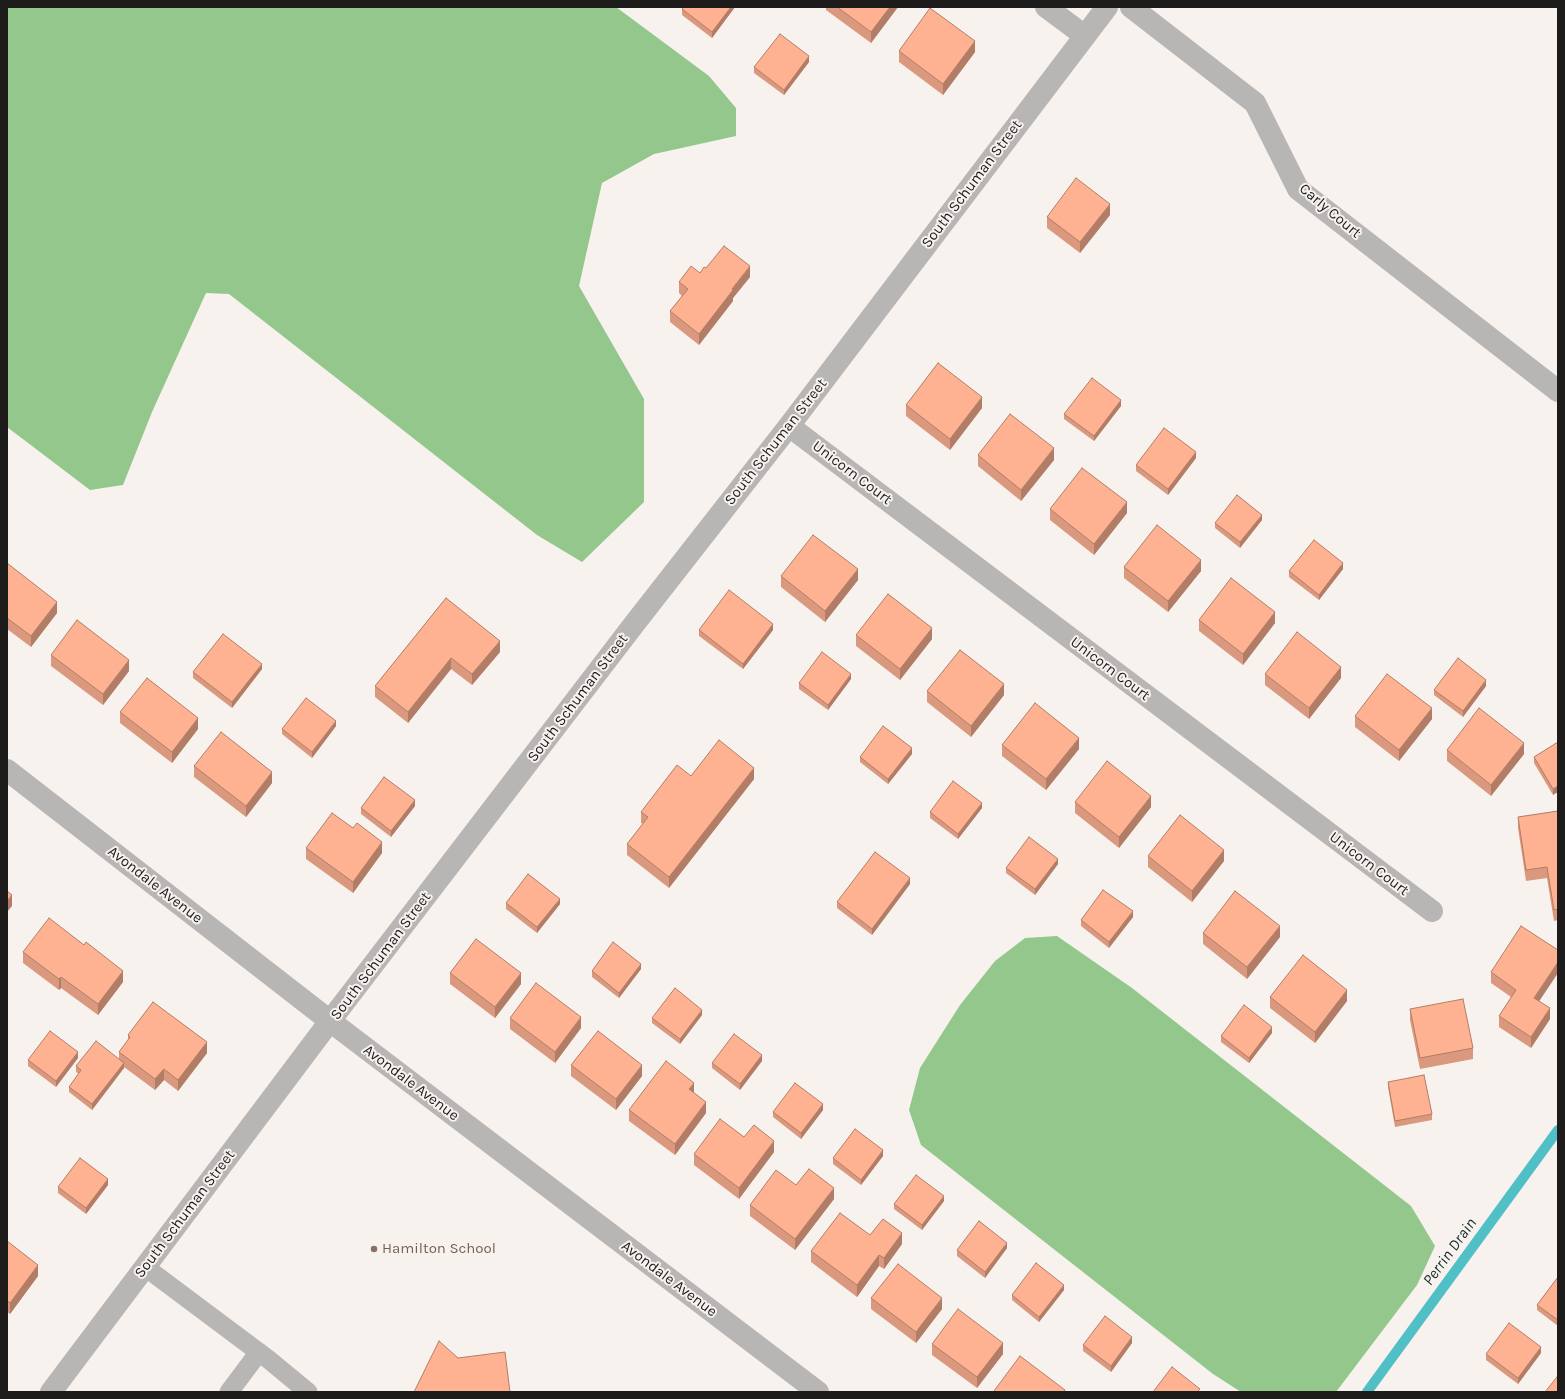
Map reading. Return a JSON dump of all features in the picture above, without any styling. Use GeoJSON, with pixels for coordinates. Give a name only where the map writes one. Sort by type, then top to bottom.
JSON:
{"type":"FeatureCollection","features":[{"type":"Feature","properties":{"kind":"street"},"geometry":{"type":"LineString","coordinates":[[1046,7],[1084,36]]}},
{"type":"Feature","properties":{"kind":"street","name":"South Schuman Street"},"geometry":{"type":"LineString","coordinates":[[51,1392],[330,1021],[635,623],[789,426],[1107,7]]}},
{"type":"Feature","properties":{"kind":"street","name":"Carly Court"},"geometry":{"type":"LineString","coordinates":[[1131,7],[1255,103],[1298,189],[1558,391]]}},
{"type":"Feature","properties":{"kind":"street","name":"Unicorn Court"},"geometry":{"type":"LineString","coordinates":[[789,426],[1432,911]]}},
{"type":"Feature","properties":{"kind":"street","name":"Avondale Avenue"},"geometry":{"type":"LineString","coordinates":[[7,770],[330,1021],[818,1392]]}},
{"type":"Feature","properties":{"kind":"lane"},"geometry":{"type":"LineString","coordinates":[[145,1267],[288,1374],[308,1392]]}},
{"type":"Feature","properties":{"kind":"lane"},"geometry":{"type":"LineString","coordinates":[[229,1392],[259,1352]]}},
{"type":"Feature","properties":{"kind":"green space"},"geometry":{"type":"Polygon","coordinates":[[[7,7],[616,7],[709,76],[736,108],[736,136],[654,154],[602,183],[579,286],[644,399],[644,502],[582,562],[537,535],[229,294],[206,293],[152,412],[123,485],[90,490],[7,427],[7,7]]]}},
{"type":"Feature","properties":{"kind":"green space"},"geometry":{"type":"Polygon","coordinates":[[[1057,936],[1132,988],[1411,1206],[1435,1246],[1417,1285],[1336,1392],[1241,1392],[1213,1374],[921,1145],[909,1110],[920,1068],[960,1005],[995,961],[1025,938],[1057,936]]]}},
{"type":"Feature","properties":{"kind":"building"},"geometry":{"type":"Polygon","coordinates":[[[684,7],[731,7],[712,32],[682,9],[684,7]]]}},
{"type":"Feature","properties":{"kind":"building"},"geometry":{"type":"Polygon","coordinates":[[[837,7],[890,7],[871,32],[837,7]]]}},
{"type":"Feature","properties":{"kind":"building"},"geometry":{"type":"Polygon","coordinates":[[[930,8],[975,41],[943,84],[899,51],[930,8]]]}},
{"type":"Feature","properties":{"kind":"building"},"geometry":{"type":"Polygon","coordinates":[[[780,34],[809,56],[784,90],[754,67],[780,34]]]}},
{"type":"Feature","properties":{"kind":"building"},"geometry":{"type":"Polygon","coordinates":[[[1076,178],[1110,204],[1080,242],[1047,217],[1076,178]]]}},
{"type":"Feature","properties":{"kind":"building"},"geometry":{"type":"Polygon","coordinates":[[[724,246],[750,266],[699,334],[670,311],[688,289],[679,282],[691,266],[700,273],[724,246]]]}},
{"type":"Feature","properties":{"kind":"building"},"geometry":{"type":"Polygon","coordinates":[[[938,363],[982,397],[950,439],[906,405],[938,363]]]}},
{"type":"Feature","properties":{"kind":"building"},"geometry":{"type":"Polygon","coordinates":[[[1092,378],[1121,400],[1094,436],[1064,414],[1092,378]]]}},
{"type":"Feature","properties":{"kind":"building"},"geometry":{"type":"Polygon","coordinates":[[[1010,414],[1054,448],[1021,490],[978,455],[1010,414]]]}},
{"type":"Feature","properties":{"kind":"building"},"geometry":{"type":"Polygon","coordinates":[[[1164,428],[1196,452],[1168,489],[1136,465],[1164,428]]]}},
{"type":"Feature","properties":{"kind":"building"},"geometry":{"type":"Polygon","coordinates":[[[1082,468],[1127,502],[1094,544],[1050,509],[1082,468]]]}},
{"type":"Feature","properties":{"kind":"building"},"geometry":{"type":"Polygon","coordinates":[[[1237,495],[1262,515],[1240,542],[1215,523],[1237,495]]]}},
{"type":"Feature","properties":{"kind":"building"},"geometry":{"type":"Polygon","coordinates":[[[1157,525],[1201,560],[1168,601],[1124,567],[1157,525]]]}},
{"type":"Feature","properties":{"kind":"building"},"geometry":{"type":"Polygon","coordinates":[[[813,535],[858,569],[825,611],[781,576],[813,535]]]}},
{"type":"Feature","properties":{"kind":"building"},"geometry":{"type":"Polygon","coordinates":[[[1314,540],[1343,563],[1319,595],[1289,571],[1314,540]]]}},
{"type":"Feature","properties":{"kind":"building"},"geometry":{"type":"Polygon","coordinates":[[[7,563],[57,602],[31,636],[7,618],[7,563]]]}},
{"type":"Feature","properties":{"kind":"building"},"geometry":{"type":"Polygon","coordinates":[[[1231,578],[1275,612],[1243,654],[1199,620],[1231,578]]]}},
{"type":"Feature","properties":{"kind":"building"},"geometry":{"type":"Polygon","coordinates":[[[729,590],[773,624],[743,664],[699,630],[729,590]]]}},
{"type":"Feature","properties":{"kind":"building"},"geometry":{"type":"Polygon","coordinates":[[[888,594],[932,628],[900,669],[856,635],[888,594]]]}},
{"type":"Feature","properties":{"kind":"building"},"geometry":{"type":"Polygon","coordinates":[[[446,598],[500,641],[472,674],[451,658],[408,712],[375,686],[446,598]]]}},
{"type":"Feature","properties":{"kind":"building"},"geometry":{"type":"Polygon","coordinates":[[[77,620],[129,660],[103,694],[51,655],[77,620]]]}},
{"type":"Feature","properties":{"kind":"building"},"geometry":{"type":"Polygon","coordinates":[[[1297,632],[1341,667],[1309,708],[1265,674],[1297,632]]]}},
{"type":"Feature","properties":{"kind":"building"},"geometry":{"type":"Polygon","coordinates":[[[223,634],[262,664],[232,702],[193,672],[223,634]]]}},
{"type":"Feature","properties":{"kind":"building"},"geometry":{"type":"Polygon","coordinates":[[[960,650],[1004,684],[971,726],[927,691],[960,650]]]}},
{"type":"Feature","properties":{"kind":"building"},"geometry":{"type":"Polygon","coordinates":[[[822,652],[851,674],[828,705],[799,683],[822,652]]]}},
{"type":"Feature","properties":{"kind":"building"},"geometry":{"type":"Polygon","coordinates":[[[1458,658],[1486,680],[1463,711],[1434,690],[1458,658]]]}},
{"type":"Feature","properties":{"kind":"building"},"geometry":{"type":"Polygon","coordinates":[[[1387,674],[1432,708],[1399,750],[1355,716],[1387,674]]]}},
{"type":"Feature","properties":{"kind":"building"},"geometry":{"type":"Polygon","coordinates":[[[147,678],[198,718],[172,752],[120,712],[147,678]]]}},
{"type":"Feature","properties":{"kind":"building"},"geometry":{"type":"Polygon","coordinates":[[[306,698],[336,721],[312,752],[282,729],[306,698]]]}},
{"type":"Feature","properties":{"kind":"building"},"geometry":{"type":"Polygon","coordinates":[[[1035,703],[1079,738],[1046,779],[1002,745],[1035,703]]]}},
{"type":"Feature","properties":{"kind":"building"},"geometry":{"type":"Polygon","coordinates":[[[1479,708],[1524,743],[1491,785],[1447,750],[1479,708]]]}},
{"type":"Feature","properties":{"kind":"building"},"geometry":{"type":"Polygon","coordinates":[[[883,726],[912,748],[888,779],[860,757],[883,726]]]}},
{"type":"Feature","properties":{"kind":"building"},"geometry":{"type":"Polygon","coordinates":[[[221,732],[272,772],[246,806],[194,766],[221,732]]]}},
{"type":"Feature","properties":{"kind":"building"},"geometry":{"type":"Polygon","coordinates":[[[719,740],[754,768],[669,877],[627,844],[648,817],[641,812],[677,765],[691,776],[719,740]]]}},
{"type":"Feature","properties":{"kind":"building"},"geometry":{"type":"Polygon","coordinates":[[[1558,742],[1558,786],[1553,789],[1534,757],[1558,742]]]}},
{"type":"Feature","properties":{"kind":"building"},"geometry":{"type":"Polygon","coordinates":[[[1107,761],[1151,796],[1119,837],[1075,802],[1107,761]]]}},
{"type":"Feature","properties":{"kind":"building"},"geometry":{"type":"Polygon","coordinates":[[[384,777],[415,800],[391,831],[361,808],[384,777]]]}},
{"type":"Feature","properties":{"kind":"building"},"geometry":{"type":"Polygon","coordinates":[[[953,781],[982,803],[958,834],[930,812],[953,781]]]}},
{"type":"Feature","properties":{"kind":"building"},"geometry":{"type":"Polygon","coordinates":[[[1558,811],[1558,909],[1554,910],[1547,867],[1526,870],[1518,817],[1558,811]]]}},
{"type":"Feature","properties":{"kind":"building"},"geometry":{"type":"Polygon","coordinates":[[[332,813],[353,828],[357,823],[382,842],[353,882],[306,848],[332,813]]]}},
{"type":"Feature","properties":{"kind":"building"},"geometry":{"type":"Polygon","coordinates":[[[1180,815],[1224,850],[1192,891],[1148,856],[1180,815]]]}},
{"type":"Feature","properties":{"kind":"building"},"geometry":{"type":"Polygon","coordinates":[[[1029,837],[1058,859],[1035,889],[1006,868],[1029,837]]]}},
{"type":"Feature","properties":{"kind":"building"},"geometry":{"type":"Polygon","coordinates":[[[875,852],[910,878],[872,929],[837,902],[875,852]]]}},
{"type":"Feature","properties":{"kind":"building"},"geometry":{"type":"Polygon","coordinates":[[[528,874],[560,899],[537,927],[506,903],[528,874]]]}},
{"type":"Feature","properties":{"kind":"building"},"geometry":{"type":"Polygon","coordinates":[[[1103,890],[1133,911],[1109,942],[1081,920],[1103,890]]]}},
{"type":"Feature","properties":{"kind":"building"},"geometry":{"type":"Polygon","coordinates":[[[7,891],[12,895],[7,901],[7,891]]]}},
{"type":"Feature","properties":{"kind":"building"},"geometry":{"type":"Polygon","coordinates":[[[1235,891],[1280,926],[1247,967],[1203,933],[1235,891]]]}},
{"type":"Feature","properties":{"kind":"building"},"geometry":{"type":"Polygon","coordinates":[[[49,918],[84,945],[86,942],[123,971],[98,1004],[61,977],[59,979],[23,952],[49,918]]]}},
{"type":"Feature","properties":{"kind":"building"},"geometry":{"type":"Polygon","coordinates":[[[1521,926],[1558,950],[1558,962],[1534,998],[1550,1008],[1531,1037],[1499,1016],[1516,990],[1491,972],[1521,926]]]}},
{"type":"Feature","properties":{"kind":"building"},"geometry":{"type":"Polygon","coordinates":[[[476,939],[521,973],[495,1007],[450,973],[476,939]]]}},
{"type":"Feature","properties":{"kind":"building"},"geometry":{"type":"Polygon","coordinates":[[[613,942],[641,964],[619,993],[592,971],[613,942]]]}},
{"type":"Feature","properties":{"kind":"building"},"geometry":{"type":"Polygon","coordinates":[[[1303,955],[1347,990],[1315,1032],[1270,997],[1303,955]]]}},
{"type":"Feature","properties":{"kind":"building"},"geometry":{"type":"Polygon","coordinates":[[[536,983],[581,1017],[555,1052],[510,1018],[536,983]]]}},
{"type":"Feature","properties":{"kind":"building"},"geometry":{"type":"Polygon","coordinates":[[[675,988],[702,1010],[680,1039],[652,1018],[675,988]]]}},
{"type":"Feature","properties":{"kind":"building"},"geometry":{"type":"Polygon","coordinates":[[[1463,999],[1473,1048],[1420,1058],[1410,1009],[1463,999]]]}},
{"type":"Feature","properties":{"kind":"building"},"geometry":{"type":"Polygon","coordinates":[[[153,1002],[207,1042],[178,1080],[164,1069],[155,1079],[119,1052],[130,1037],[128,1035],[153,1002]]]}},
{"type":"Feature","properties":{"kind":"building"},"geometry":{"type":"Polygon","coordinates":[[[1244,1005],[1272,1027],[1249,1058],[1221,1036],[1244,1005]]]}},
{"type":"Feature","properties":{"kind":"building"},"geometry":{"type":"Polygon","coordinates":[[[50,1031],[78,1052],[56,1081],[28,1060],[50,1031]]]}},
{"type":"Feature","properties":{"kind":"building"},"geometry":{"type":"Polygon","coordinates":[[[598,1031],[642,1065],[616,1099],[571,1065],[598,1031]]]}},
{"type":"Feature","properties":{"kind":"building"},"geometry":{"type":"Polygon","coordinates":[[[734,1034],[762,1055],[740,1084],[712,1063],[734,1034]]]}},
{"type":"Feature","properties":{"kind":"building"},"geometry":{"type":"Polygon","coordinates":[[[96,1041],[124,1063],[92,1104],[69,1087],[81,1070],[76,1066],[96,1041]]]}},
{"type":"Feature","properties":{"kind":"building"},"geometry":{"type":"Polygon","coordinates":[[[666,1061],[694,1083],[689,1089],[706,1102],[675,1144],[629,1110],[666,1061]]]}},
{"type":"Feature","properties":{"kind":"building"},"geometry":{"type":"Polygon","coordinates":[[[1424,1075],[1432,1114],[1395,1121],[1388,1082],[1424,1075]]]}},
{"type":"Feature","properties":{"kind":"building"},"geometry":{"type":"Polygon","coordinates":[[[795,1083],[823,1104],[801,1133],[773,1112],[795,1083]]]}},
{"type":"Feature","properties":{"kind":"building"},"geometry":{"type":"Polygon","coordinates":[[[720,1119],[744,1137],[754,1125],[774,1141],[739,1188],[694,1154],[720,1119]]]}},
{"type":"Feature","properties":{"kind":"building"},"geometry":{"type":"Polygon","coordinates":[[[855,1129],[883,1150],[861,1180],[833,1158],[855,1129]]]}},
{"type":"Feature","properties":{"kind":"building"},"geometry":{"type":"Polygon","coordinates":[[[80,1158],[108,1179],[86,1208],[58,1187],[80,1158]]]}},
{"type":"Feature","properties":{"kind":"building"},"geometry":{"type":"Polygon","coordinates":[[[809,1169],[834,1188],[795,1239],[750,1205],[776,1170],[796,1185],[809,1169]]]}},
{"type":"Feature","properties":{"kind":"building"},"geometry":{"type":"Polygon","coordinates":[[[916,1175],[944,1196],[922,1225],[894,1204],[916,1175]]]}},
{"type":"Feature","properties":{"kind":"building"},"geometry":{"type":"Polygon","coordinates":[[[840,1213],[870,1235],[883,1219],[902,1233],[884,1258],[879,1255],[857,1285],[811,1251],[840,1213]]]}},
{"type":"Feature","properties":{"kind":"building"},"geometry":{"type":"Polygon","coordinates":[[[979,1221],[1007,1243],[985,1272],[957,1250],[979,1221]]]}},
{"type":"Feature","properties":{"kind":"building"},"geometry":{"type":"Polygon","coordinates":[[[7,1241],[38,1265],[10,1303],[7,1301],[7,1241]]]}},
{"type":"Feature","properties":{"kind":"building"},"geometry":{"type":"Polygon","coordinates":[[[1036,1263],[1064,1285],[1039,1317],[1012,1295],[1036,1263]]]}},
{"type":"Feature","properties":{"kind":"building"},"geometry":{"type":"Polygon","coordinates":[[[898,1264],[942,1298],[916,1332],[871,1298],[898,1264]]]}},
{"type":"Feature","properties":{"kind":"building"},"geometry":{"type":"Polygon","coordinates":[[[1558,1277],[1558,1320],[1537,1305],[1558,1277]]]}},
{"type":"Feature","properties":{"kind":"building"},"geometry":{"type":"Polygon","coordinates":[[[958,1309],[1003,1343],[977,1377],[932,1344],[958,1309]]]}},
{"type":"Feature","properties":{"kind":"building"},"geometry":{"type":"Polygon","coordinates":[[[1105,1316],[1132,1337],[1111,1366],[1083,1345],[1105,1316]]]}},
{"type":"Feature","properties":{"kind":"building"},"geometry":{"type":"Polygon","coordinates":[[[1509,1323],[1541,1347],[1518,1378],[1486,1354],[1509,1323]]]}},
{"type":"Feature","properties":{"kind":"building"},"geometry":{"type":"Polygon","coordinates":[[[439,1341],[458,1358],[505,1352],[510,1392],[414,1392],[439,1341]]]}},
{"type":"Feature","properties":{"kind":"building"},"geometry":{"type":"Polygon","coordinates":[[[1020,1356],[1065,1390],[1064,1392],[994,1391],[1020,1356]]]}},
{"type":"Feature","properties":{"kind":"building"},"geometry":{"type":"Polygon","coordinates":[[[1172,1367],[1200,1389],[1197,1392],[1153,1392],[1172,1367]]]}},
{"type":"Feature","properties":{"kind":"building"},"geometry":{"type":"Polygon","coordinates":[[[1557,1377],[1558,1392],[1545,1392],[1557,1377]]]}},
{"type":"Feature","properties":{"kind":"waterway","name":"Perrin Drain"},"geometry":{"type":"LineString","coordinates":[[1367,1392],[1558,1130]]}},
{"type":"Feature","properties":{"kind":"place","name":"Hamilton School"},"geometry":{"type":"Point","coordinates":[374,1249]}}]}
